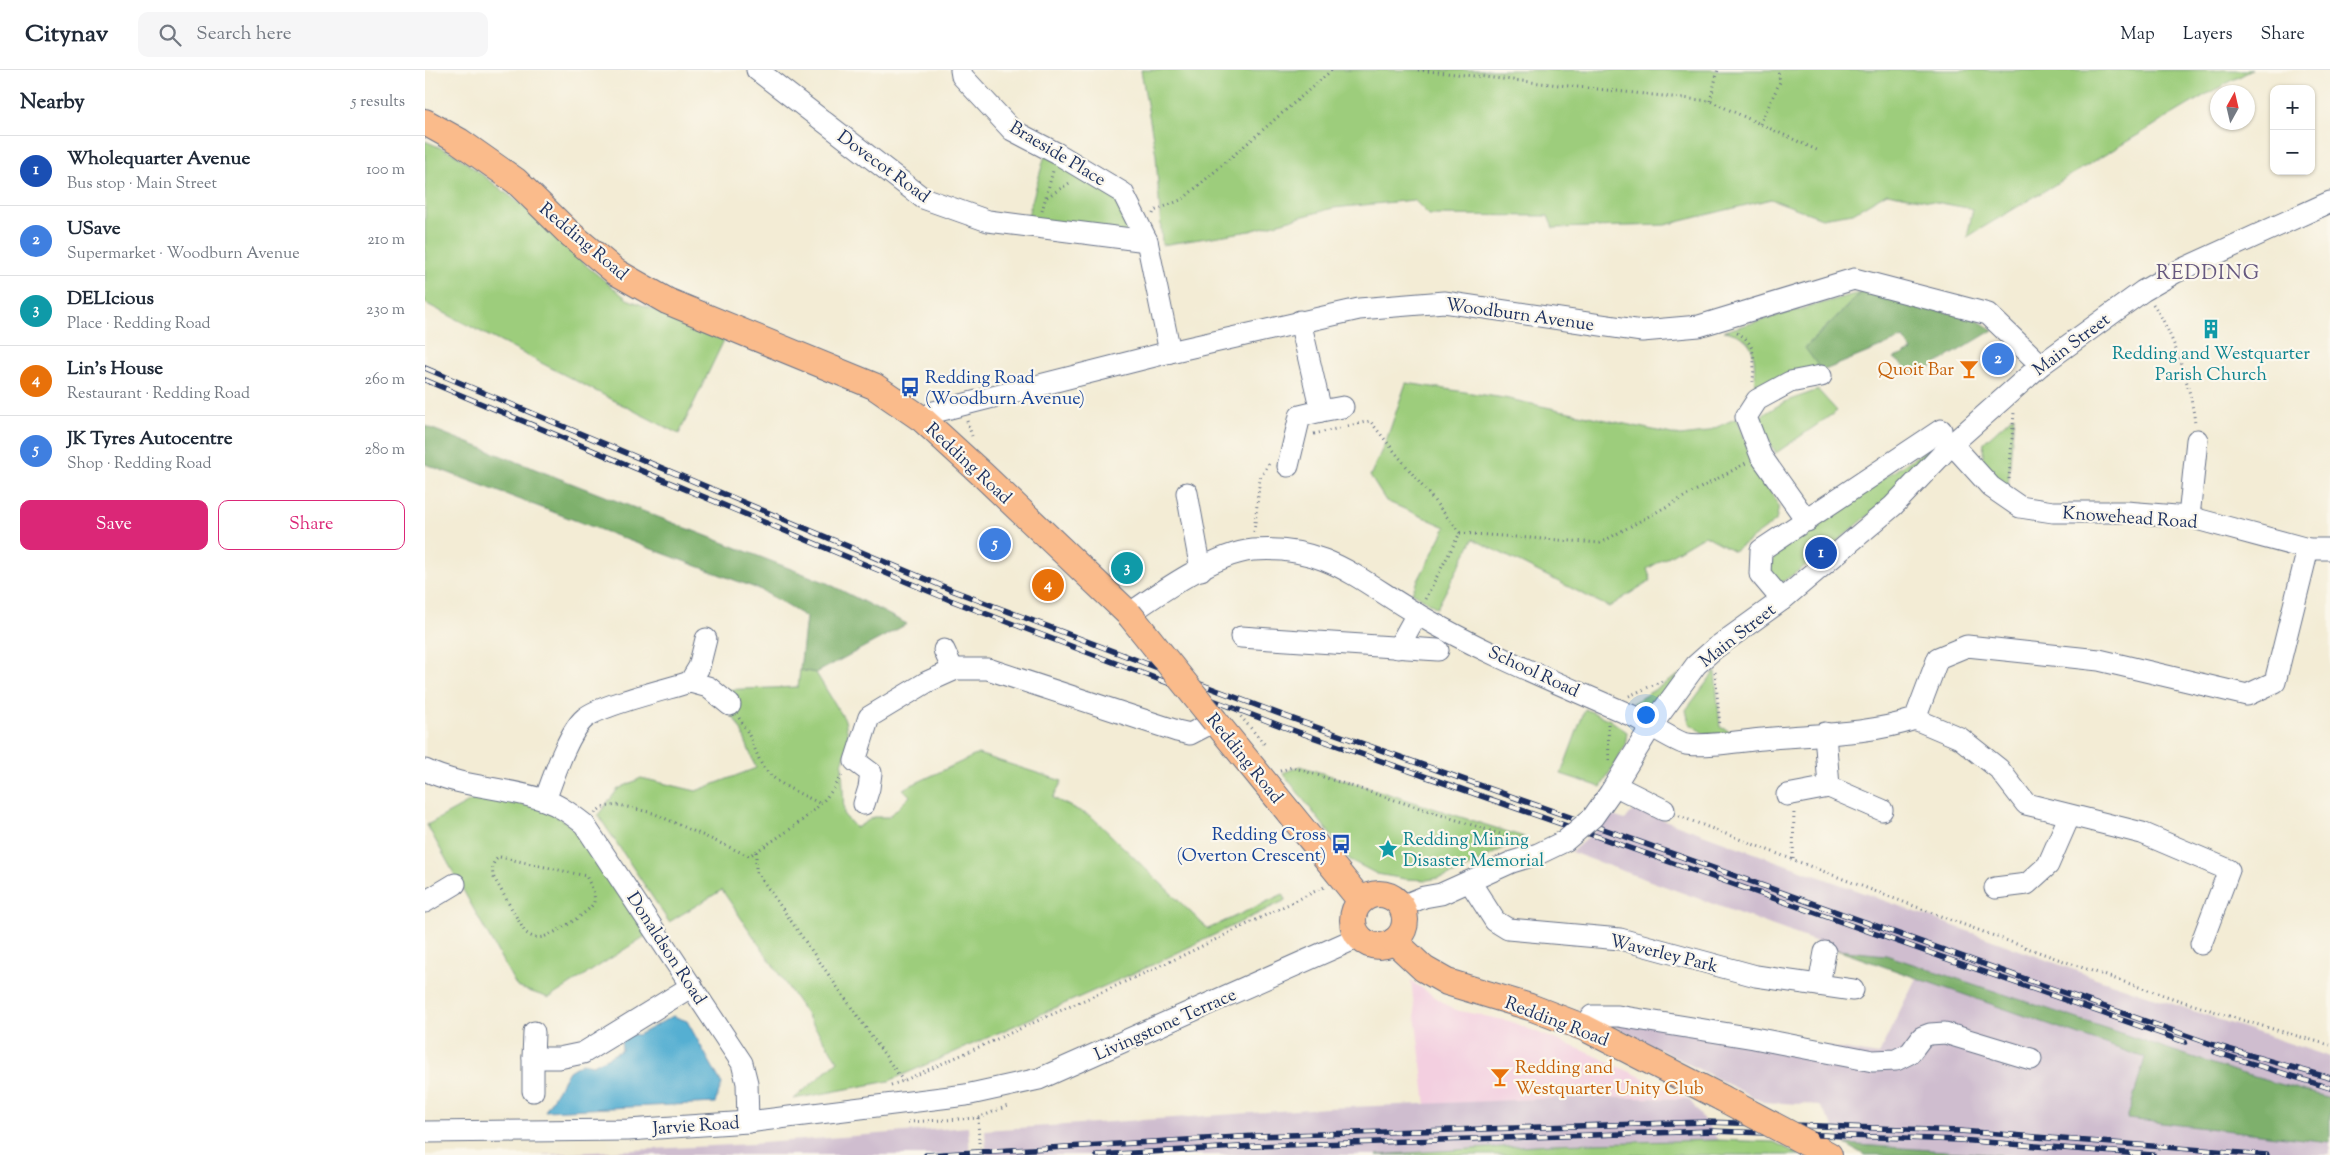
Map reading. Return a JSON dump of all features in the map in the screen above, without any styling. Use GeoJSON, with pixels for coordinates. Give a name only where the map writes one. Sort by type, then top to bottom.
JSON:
{"type":"FeatureCollection","features":[{"type":"Feature","properties":{"kind":"main road","name":"Redding Road"},"geometry":{"type":"LineString","coordinates":[[425,122],[459,141],[515,181],[568,232],[616,272],[667,301],[874,386],[922,419],[983,474],[1129,614],[1361,901]]}},
{"type":"Feature","properties":{"kind":"main road"},"geometry":{"type":"LineString","coordinates":[[1380,893],[1389,895],[1402,906],[1405,923],[1403,932],[1394,942],[1382,946],[1374,946],[1359,937],[1353,921],[1354,913],[1361,901],[1371,895],[1380,893]]}},
{"type":"Feature","properties":{"kind":"main road","name":"Redding Road"},"geometry":{"type":"LineString","coordinates":[[1394,942],[1424,969],[1447,982],[1530,1007],[1585,1028],[1829,1155]]}},
{"type":"Feature","properties":{"kind":"street","name":"Dovecot Road"},"geometry":{"type":"LineString","coordinates":[[757,70],[923,198],[988,221],[1146,240]]}},
{"type":"Feature","properties":{"kind":"street","name":"Braeside Place"},"geometry":{"type":"LineString","coordinates":[[961,70],[962,76],[1012,130],[1058,154],[1123,193],[1146,240],[1170,352]]}},
{"type":"Feature","properties":{"kind":"street","name":"Main Street"},"geometry":{"type":"LineString","coordinates":[[1783,600],[1760,574],[1761,550],[1947,437],[2016,387],[2041,365],[2143,291],[2176,272],[2330,202]]}},
{"type":"Feature","properties":{"kind":"street","name":"Woodburn Avenue"},"geometry":{"type":"LineString","coordinates":[[922,419],[933,412],[1170,352],[1359,309],[1444,302],[1642,331],[1699,326],[1854,280],[1988,314],[2041,365]]}},
{"type":"Feature","properties":{"kind":"street"},"geometry":{"type":"LineString","coordinates":[[1300,321],[1321,411]]}},
{"type":"Feature","properties":{"kind":"street"},"geometry":{"type":"LineString","coordinates":[[1807,521],[1761,456],[1746,416],[1757,400],[1790,382],[1821,376]]}},
{"type":"Feature","properties":{"kind":"street"},"geometry":{"type":"LineString","coordinates":[[1288,466],[1300,416],[1343,407]]}},
{"type":"Feature","properties":{"kind":"street","name":"Main Street"},"geometry":{"type":"LineString","coordinates":[[1402,906],[1424,897],[1441,894],[1512,862],[1538,854],[1565,841],[1593,816],[1613,789],[1652,725],[1696,665],[1714,649],[1783,600],[1893,506],[1947,437]]}},
{"type":"Feature","properties":{"kind":"street","name":"Knowehead Road"},"geometry":{"type":"LineString","coordinates":[[1947,437],[1991,487],[2020,507],[2053,512],[2126,512],[2189,517],[2308,549],[2330,549]]}},
{"type":"Feature","properties":{"kind":"street"},"geometry":{"type":"LineString","coordinates":[[2189,517],[2197,440]]}},
{"type":"Feature","properties":{"kind":"street"},"geometry":{"type":"LineString","coordinates":[[1187,493],[1201,570]]}},
{"type":"Feature","properties":{"kind":"street"},"geometry":{"type":"LineString","coordinates":[[2201,944],[2229,870],[2142,833],[2069,817],[2026,804],[1999,769],[1960,738],[1915,719],[1938,658],[1967,646],[2099,660],[2247,695],[2275,682],[2308,549]]}},
{"type":"Feature","properties":{"kind":"street","name":"School Road"},"geometry":{"type":"LineString","coordinates":[[1129,614],[1172,584],[1220,560],[1252,550],[1306,553],[1350,570],[1417,614],[1500,657],[1652,725],[1685,744],[1888,728],[1915,719]]}},
{"type":"Feature","properties":{"kind":"street"},"geometry":{"type":"LineString","coordinates":[[1398,648],[1417,614]]}},
{"type":"Feature","properties":{"kind":"street"},"geometry":{"type":"LineString","coordinates":[[1241,637],[1438,650]]}},
{"type":"Feature","properties":{"kind":"street"},"geometry":{"type":"LineString","coordinates":[[690,682],[699,667],[706,639]]}},
{"type":"Feature","properties":{"kind":"street"},"geometry":{"type":"LineString","coordinates":[[944,650],[953,670]]}},
{"type":"Feature","properties":{"kind":"street"},"geometry":{"type":"LineString","coordinates":[[864,804],[871,773],[855,761],[857,730],[869,717],[927,682],[953,670],[988,669],[1121,714],[1190,734],[1215,721]]}},
{"type":"Feature","properties":{"kind":"street"},"geometry":{"type":"LineString","coordinates":[[545,800],[570,740],[585,718],[599,710],[690,682],[708,687],[730,705]]}},
{"type":"Feature","properties":{"kind":"street"},"geometry":{"type":"LineString","coordinates":[[1825,733],[1829,787]]}},
{"type":"Feature","properties":{"kind":"street","name":"Donaldson Road"},"geometry":{"type":"LineString","coordinates":[[425,770],[445,780],[545,800],[565,810],[584,824],[742,1063],[747,1084],[748,1122]]}},
{"type":"Feature","properties":{"kind":"street"},"geometry":{"type":"LineString","coordinates":[[1793,794],[1829,787],[1882,810]]}},
{"type":"Feature","properties":{"kind":"street"},"geometry":{"type":"LineString","coordinates":[[1613,789],[1665,810]]}},
{"type":"Feature","properties":{"kind":"street"},"geometry":{"type":"LineString","coordinates":[[1995,888],[2027,884],[2048,865],[2069,817]]}},
{"type":"Feature","properties":{"kind":"street","name":"Waverley Park"},"geometry":{"type":"LineString","coordinates":[[1470,882],[1495,921],[1508,929],[1620,939],[1756,976],[1853,990]]}},
{"type":"Feature","properties":{"kind":"street"},"geometry":{"type":"LineString","coordinates":[[425,902],[455,884]]}},
{"type":"Feature","properties":{"kind":"street","name":"Livingstone Terrace"},"geometry":{"type":"LineString","coordinates":[[966,1095],[1039,1079],[1359,937]]}},
{"type":"Feature","properties":{"kind":"street"},"geometry":{"type":"LineString","coordinates":[[1819,985],[1825,952]]}},
{"type":"Feature","properties":{"kind":"street"},"geometry":{"type":"LineString","coordinates":[[533,1058],[559,1058],[583,1053],[692,986]]}},
{"type":"Feature","properties":{"kind":"street"},"geometry":{"type":"LineString","coordinates":[[1585,1028],[1592,1016],[1618,1016],[1754,1038],[1873,1061],[1896,1060],[1910,1053],[1922,1037],[1930,1034],[1945,1033],[2031,1059]]}},
{"type":"Feature","properties":{"kind":"street"},"geometry":{"type":"LineString","coordinates":[[533,1091],[534,1032]]}},
{"type":"Feature","properties":{"kind":"street","name":"Jarvie Road"},"geometry":{"type":"LineString","coordinates":[[425,1132],[628,1130],[748,1122],[966,1095]]}},
{"type":"Feature","properties":{"kind":"path"},"geometry":{"type":"LineString","coordinates":[[1146,240],[1154,211],[1183,199],[1332,70]]}},
{"type":"Feature","properties":{"kind":"path"},"geometry":{"type":"LineString","coordinates":[[1418,70],[1710,101],[1819,151]]}},
{"type":"Feature","properties":{"kind":"path"},"geometry":{"type":"LineString","coordinates":[[1710,101],[1718,70]]}},
{"type":"Feature","properties":{"kind":"path"},"geometry":{"type":"LineString","coordinates":[[1760,124],[1780,82],[1778,70]]}},
{"type":"Feature","properties":{"kind":"path"},"geometry":{"type":"LineString","coordinates":[[1042,210],[1053,172]]}},
{"type":"Feature","properties":{"kind":"path"},"geometry":{"type":"LineString","coordinates":[[1047,197],[1074,180]]}},
{"type":"Feature","properties":{"kind":"path"},"geometry":{"type":"LineString","coordinates":[[2143,291],[2163,318],[2193,403],[2197,440]]}},
{"type":"Feature","properties":{"kind":"path"},"geometry":{"type":"LineString","coordinates":[[1745,338],[1754,353],[1753,382]]}},
{"type":"Feature","properties":{"kind":"path"},"geometry":{"type":"LineString","coordinates":[[2007,498],[2016,387]]}},
{"type":"Feature","properties":{"kind":"path"},"geometry":{"type":"LineString","coordinates":[[1294,439],[1370,420],[1460,533],[1600,543],[1761,456]]}},
{"type":"Feature","properties":{"kind":"path"},"geometry":{"type":"LineString","coordinates":[[1252,550],[1260,478],[1269,462],[1288,466]]}},
{"type":"Feature","properties":{"kind":"path"},"geometry":{"type":"LineString","coordinates":[[1417,614],[1460,533]]}},
{"type":"Feature","properties":{"kind":"path"},"geometry":{"type":"LineString","coordinates":[[1714,649],[1720,727],[1751,740]]}},
{"type":"Feature","properties":{"kind":"path"},"geometry":{"type":"LineString","coordinates":[[730,705],[751,734],[762,763],[775,780],[821,804]]}},
{"type":"Feature","properties":{"kind":"path"},"geometry":{"type":"LineString","coordinates":[[584,824],[602,807],[619,805],[653,813],[749,856],[801,821],[821,804],[840,779],[846,766]]}},
{"type":"Feature","properties":{"kind":"path"},"geometry":{"type":"LineString","coordinates":[[1278,772],[1292,767],[1522,841]]}},
{"type":"Feature","properties":{"kind":"path"},"geometry":{"type":"LineString","coordinates":[[1793,794],[1793,860]]}},
{"type":"Feature","properties":{"kind":"path"},"geometry":{"type":"LineString","coordinates":[[1665,810],[1985,932],[2236,1020],[2330,1045]]}},
{"type":"Feature","properties":{"kind":"path"},"geometry":{"type":"LineString","coordinates":[[756,852],[755,871],[903,1081]]}},
{"type":"Feature","properties":{"kind":"path"},"geometry":{"type":"LineString","coordinates":[[500,856],[586,876],[594,895],[593,904],[579,917],[543,937],[532,937],[525,932],[497,884],[493,876],[492,866],[500,856]]}},
{"type":"Feature","properties":{"kind":"path"},"geometry":{"type":"LineString","coordinates":[[883,1087],[903,1081],[1167,963],[1342,879]]}},
{"type":"Feature","properties":{"kind":"path"},"geometry":{"type":"LineString","coordinates":[[979,1142],[980,1155]]}},
{"type":"Feature","properties":{"kind":"shaded area"},"geometry":{"type":"Polygon","coordinates":[[[1634,809],[2096,978],[2330,1057],[2330,1155],[1865,1155],[1845,1144],[1819,1105],[1763,1102],[1577,1007],[1878,1055],[1916,978],[1571,852],[1613,816],[1625,820],[1634,809]]]}},
{"type":"Feature","properties":{"kind":"shaded area"},"geometry":{"type":"Polygon","coordinates":[[[1411,981],[1455,1010],[1509,1021],[1587,1052],[1689,1099],[1585,1097],[1426,1105],[1411,981]]]}},
{"type":"Feature","properties":{"kind":"shaded area"},"geometry":{"type":"Polygon","coordinates":[[[1585,1097],[1689,1099],[1718,1140],[1551,1144],[1377,1155],[986,1155],[985,1130],[1327,1108],[1585,1097]]]}},
{"type":"Feature","properties":{"kind":"shaded area"},"geometry":{"type":"Polygon","coordinates":[[[968,1127],[970,1155],[535,1155],[751,1144],[968,1127]]]}},
{"type":"Feature","properties":{"kind":"green space"},"geometry":{"type":"Polygon","coordinates":[[[1141,70],[2252,70],[2224,85],[2210,85],[2210,92],[1967,237],[1973,209],[1887,193],[1853,213],[1822,218],[1771,199],[1665,225],[1553,228],[1548,216],[1429,215],[1414,200],[1333,208],[1250,231],[1162,245],[1156,155],[1141,70]]]}},
{"type":"Feature","properties":{"kind":"green space"},"geometry":{"type":"Polygon","coordinates":[[[425,141],[455,154],[523,206],[588,267],[627,299],[725,338],[679,434],[425,303],[425,141]]]}},
{"type":"Feature","properties":{"kind":"green space"},"geometry":{"type":"Polygon","coordinates":[[[1047,148],[1123,193],[1147,241],[1025,226],[1047,148]]]}},
{"type":"Feature","properties":{"kind":"green space"},"geometry":{"type":"Polygon","coordinates":[[[1862,292],[1805,347],[1822,371],[1757,400],[1754,356],[1751,348],[1746,341],[1737,335],[1724,331],[1862,292]]]}},
{"type":"Feature","properties":{"kind":"green space"},"geometry":{"type":"Polygon","coordinates":[[[1862,292],[1975,319],[1993,330],[1916,376],[1894,358],[1912,351],[1903,338],[1822,371],[1805,348],[1862,292]]]}},
{"type":"Feature","properties":{"kind":"green space"},"geometry":{"type":"Polygon","coordinates":[[[1406,383],[1504,398],[1681,436],[1704,433],[1737,418],[1752,461],[1779,506],[1776,521],[1734,551],[1705,535],[1647,569],[1651,580],[1609,607],[1473,539],[1437,608],[1412,592],[1446,527],[1386,501],[1370,476],[1386,441],[1406,383]]]}},
{"type":"Feature","properties":{"kind":"green space"},"geometry":{"type":"Polygon","coordinates":[[[1818,390],[1837,411],[1776,453],[1756,419],[1784,402],[1818,390]]]}},
{"type":"Feature","properties":{"kind":"green space"},"geometry":{"type":"Polygon","coordinates":[[[2014,415],[2008,488],[1982,466],[1984,442],[2014,415]]]}},
{"type":"Feature","properties":{"kind":"green space"},"geometry":{"type":"Polygon","coordinates":[[[425,426],[827,583],[907,624],[816,673],[800,670],[806,617],[761,590],[425,464],[425,426]]]}},
{"type":"Feature","properties":{"kind":"green space"},"geometry":{"type":"Polygon","coordinates":[[[1949,442],[1867,517],[1778,585],[1770,573],[1775,553],[1811,526],[1934,445],[1949,442]]]}},
{"type":"Feature","properties":{"kind":"green space"},"geometry":{"type":"Polygon","coordinates":[[[800,670],[816,673],[845,720],[849,741],[842,765],[844,815],[856,828],[874,817],[889,817],[910,796],[903,789],[978,754],[1062,781],[1053,798],[1092,817],[1208,929],[1283,894],[1286,900],[1150,966],[889,1081],[794,1099],[838,1061],[722,890],[669,922],[598,815],[618,789],[641,778],[696,791],[756,768],[741,730],[717,690],[798,687],[800,670]]]}},
{"type":"Feature","properties":{"kind":"green space"},"geometry":{"type":"Polygon","coordinates":[[[1715,671],[1720,727],[1732,732],[1706,735],[1689,723],[1686,710],[1715,671]]]}},
{"type":"Feature","properties":{"kind":"green space"},"geometry":{"type":"Polygon","coordinates":[[[1680,674],[1650,709],[1633,703],[1680,674]]]}},
{"type":"Feature","properties":{"kind":"green space"},"geometry":{"type":"Polygon","coordinates":[[[1585,709],[1610,720],[1627,732],[1625,746],[1601,787],[1561,774],[1585,709]]]}},
{"type":"Feature","properties":{"kind":"green space"},"geometry":{"type":"Polygon","coordinates":[[[1300,766],[1524,837],[1459,872],[1443,877],[1427,880],[1405,879],[1377,874],[1350,860],[1283,773],[1300,766]]]}},
{"type":"Feature","properties":{"kind":"green space"},"geometry":{"type":"Polygon","coordinates":[[[480,796],[542,810],[561,819],[572,827],[607,872],[647,935],[549,998],[517,987],[427,825],[480,796]]]}},
{"type":"Feature","properties":{"kind":"green space"},"geometry":{"type":"Polygon","coordinates":[[[1837,950],[1886,955],[2240,1073],[2330,1098],[2330,1142],[2127,1119],[2145,1058],[1837,950]]]}},
{"type":"Feature","properties":{"kind":"green space"},"geometry":{"type":"Polygon","coordinates":[[[1718,1140],[1774,1142],[1800,1155],[1377,1155],[1551,1144],[1718,1140]]]}},
{"type":"Feature","properties":{"kind":"green space"},"geometry":{"type":"Polygon","coordinates":[[[1845,1144],[2001,1155],[1865,1155],[1845,1144]]]}},
{"type":"Feature","properties":{"kind":"water"},"geometry":{"type":"Polygon","coordinates":[[[673,1016],[687,1021],[722,1084],[715,1103],[545,1111],[569,1071],[582,1063],[593,1065],[622,1050],[621,1041],[630,1034],[638,1035],[673,1016]]]}},
{"type":"Feature","properties":{"kind":"railway"},"geometry":{"type":"LineString","coordinates":[[425,368],[954,591],[1285,716],[2214,1045],[2330,1078]]}},
{"type":"Feature","properties":{"kind":"railway"},"geometry":{"type":"LineString","coordinates":[[425,380],[950,600],[1281,726],[2185,1042]]}},
{"type":"Feature","properties":{"kind":"railway"},"geometry":{"type":"LineString","coordinates":[[2215,1052],[2330,1088]]}},
{"type":"Feature","properties":{"kind":"railway"},"geometry":{"type":"LineString","coordinates":[[926,1155],[1256,1136],[1706,1122],[1960,1131],[2267,1155]]}},
{"type":"Feature","properties":{"kind":"railway"},"geometry":{"type":"LineString","coordinates":[[1097,1155],[1257,1146],[1712,1131],[1959,1140],[2153,1155]]}},
{"type":"Feature","properties":{"kind":"place","name":"Redding and Westquarter Parish Church"},"geometry":{"type":"Point","coordinates":[2211,329]}},
{"type":"Feature","properties":{"kind":"place","name":"USave"},"geometry":{"type":"Point","coordinates":[1998,359]}},
{"type":"Feature","properties":{"kind":"place","name":"Quoit Bar"},"geometry":{"type":"Point","coordinates":[1969,369]}},
{"type":"Feature","properties":{"kind":"place","name":"Redding Road (Woodburn Avenue)"},"geometry":{"type":"Point","coordinates":[910,387]}},
{"type":"Feature","properties":{"kind":"place","name":"JK Tyres Autocentre"},"geometry":{"type":"Point","coordinates":[995,544]}},
{"type":"Feature","properties":{"kind":"place","name":"Wholequarter Avenue"},"geometry":{"type":"Point","coordinates":[1821,553]}},
{"type":"Feature","properties":{"kind":"place","name":"DELIcious"},"geometry":{"type":"Point","coordinates":[1127,568]}},
{"type":"Feature","properties":{"kind":"place","name":"Lin's House"},"geometry":{"type":"Point","coordinates":[1048,585]}},
{"type":"Feature","properties":{"kind":"place","name":"Redding Cross (Overton Crescent)"},"geometry":{"type":"Point","coordinates":[1341,844]}},
{"type":"Feature","properties":{"kind":"place","name":"Redding Mining Disaster Memorial"},"geometry":{"type":"Point","coordinates":[1388,849]}},
{"type":"Feature","properties":{"kind":"place","name":"Redding and Westquarter Unity Club"},"geometry":{"type":"Point","coordinates":[1500,1077]}},
{"type":"Feature","properties":{"kind":"district","name":"REDDING"},"geometry":{"type":"Point","coordinates":[2208,272]}}]}
